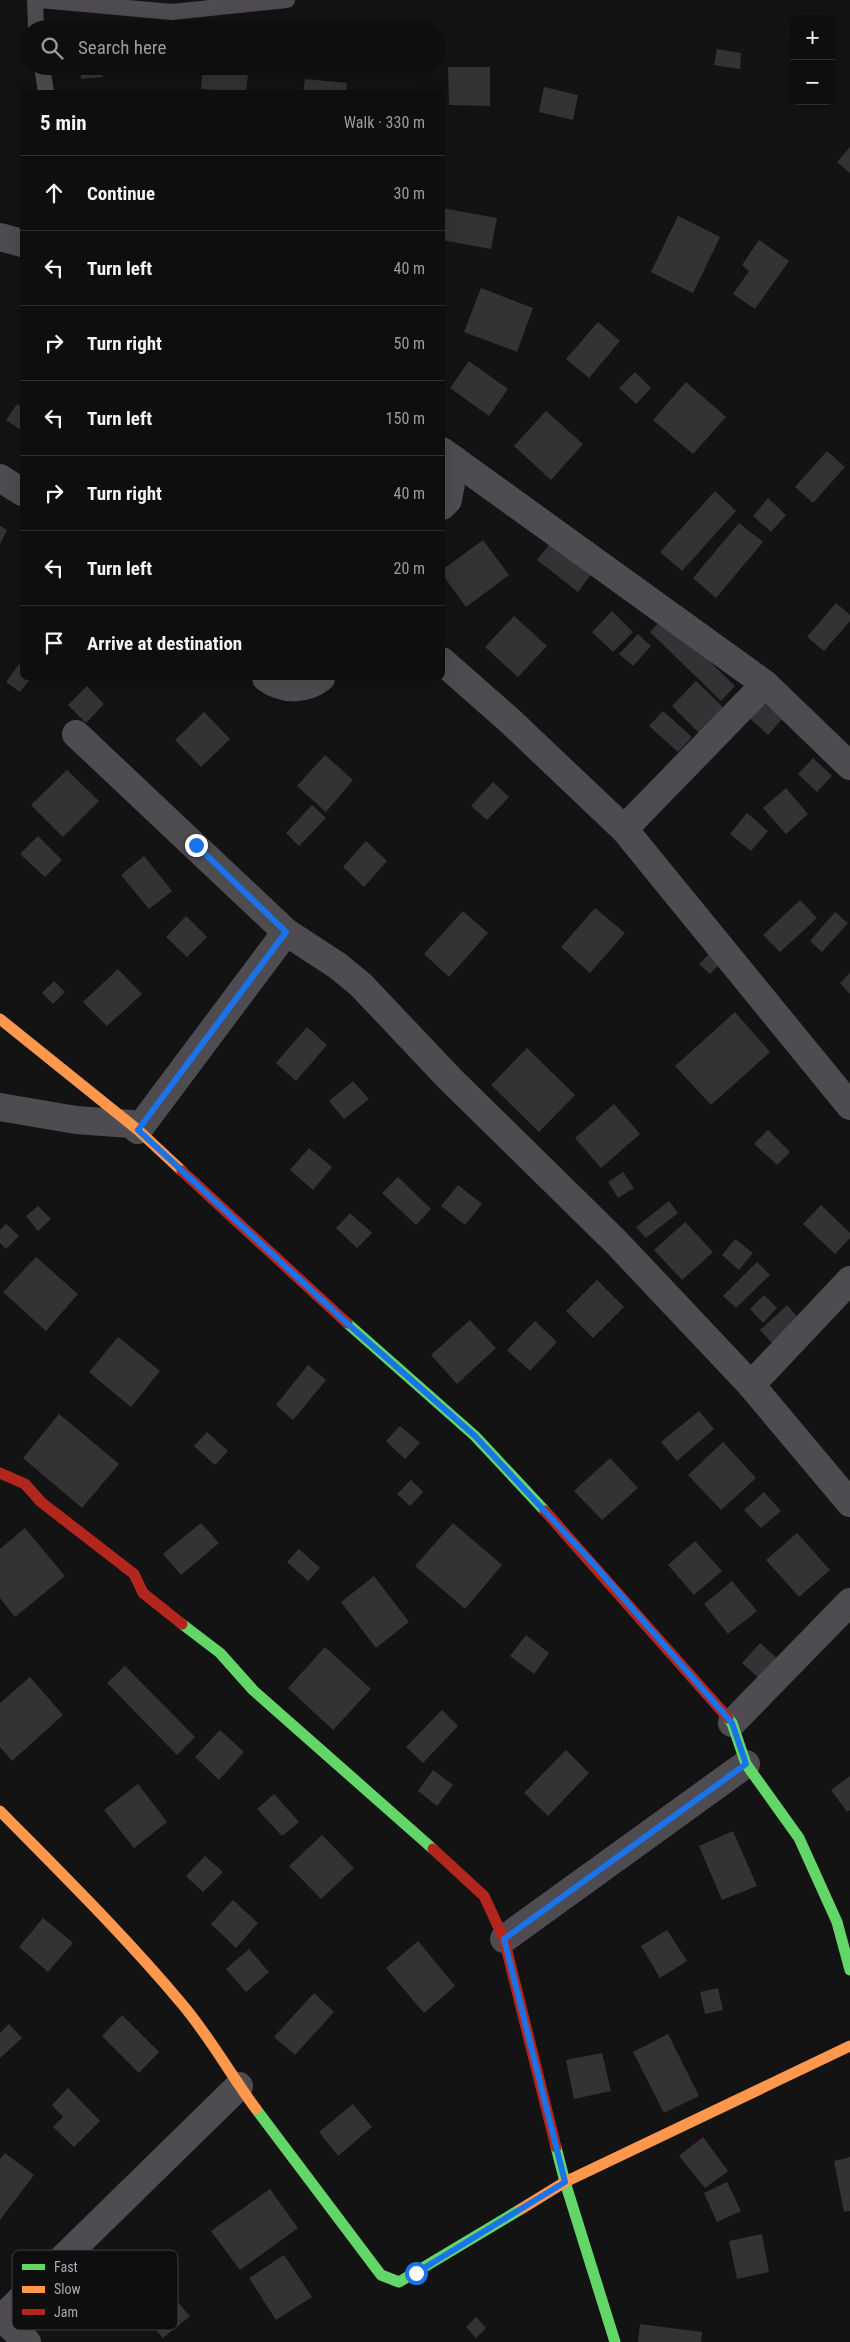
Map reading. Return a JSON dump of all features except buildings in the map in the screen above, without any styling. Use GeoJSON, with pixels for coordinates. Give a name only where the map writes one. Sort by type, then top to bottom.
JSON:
{"type":"FeatureCollection","features":[{"type":"Feature","properties":{"kind":"street"},"geometry":{"type":"LineString","coordinates":[[0,237],[20,243]]}},
{"type":"Feature","properties":{"kind":"street"},"geometry":{"type":"LineString","coordinates":[[445,503],[448,500],[449,456]]}},
{"type":"Feature","properties":{"kind":"street"},"geometry":{"type":"LineString","coordinates":[[449,456],[765,684],[850,766]]}},
{"type":"Feature","properties":{"kind":"street"},"geometry":{"type":"LineString","coordinates":[[0,478],[20,491]]}},
{"type":"Feature","properties":{"kind":"street"},"geometry":{"type":"LineString","coordinates":[[445,664],[509,720],[624,829],[850,1106]]}},
{"type":"Feature","properties":{"kind":"street"},"geometry":{"type":"LineString","coordinates":[[270,680],[293,688],[319,680]]}},
{"type":"Feature","properties":{"kind":"street"},"geometry":{"type":"LineString","coordinates":[[624,829],[765,684]]}},
{"type":"Feature","properties":{"kind":"street"},"geometry":{"type":"LineString","coordinates":[[76,734],[286,932],[338,966],[361,985],[450,1079],[616,1242],[751,1385],[850,1503]]}},
{"type":"Feature","properties":{"kind":"street"},"geometry":{"type":"LineString","coordinates":[[134,1127],[286,932]]}},
{"type":"Feature","properties":{"kind":"street"},"geometry":{"type":"LineString","coordinates":[[0,1019],[134,1127],[349,1325],[475,1436],[591,1561],[732,1723],[746,1764],[799,1838],[837,1922],[850,1970]]}},
{"type":"Feature","properties":{"kind":"street"},"geometry":{"type":"LineString","coordinates":[[0,1107],[76,1120],[134,1127]]}},
{"type":"Feature","properties":{"kind":"street"},"geometry":{"type":"LineString","coordinates":[[751,1385],[850,1280]]}},
{"type":"Feature","properties":{"kind":"street"},"geometry":{"type":"LineString","coordinates":[[0,1473],[25,1484],[41,1502],[134,1574],[144,1593],[220,1654],[253,1690],[484,1896],[504,1939],[565,2182],[615,2342]]}},
{"type":"Feature","properties":{"kind":"street"},"geometry":{"type":"LineString","coordinates":[[732,1723],[850,1602]]}},
{"type":"Feature","properties":{"kind":"street"},"geometry":{"type":"LineString","coordinates":[[504,1939],[746,1764]]}},
{"type":"Feature","properties":{"kind":"street"},"geometry":{"type":"LineString","coordinates":[[0,1811],[102,1914],[182,2004],[213,2044],[239,2086],[381,2276],[398,2282],[565,2182],[850,2046]]}},
{"type":"Feature","properties":{"kind":"street"},"geometry":{"type":"LineString","coordinates":[[70,2250],[239,2086]]}},
{"type":"Feature","properties":{"kind":"street"},"geometry":{"type":"LineString","coordinates":[[12,2306],[1,2317],[12,2328]]}},
{"type":"Feature","properties":{"kind":"street"},"geometry":{"type":"LineString","coordinates":[[15,2330],[27,2342]]}},
{"type":"Feature","properties":{"kind":"lane"},"geometry":{"type":"LineString","coordinates":[[35,0],[36,20]]}},
{"type":"Feature","properties":{"kind":"lane"},"geometry":{"type":"LineString","coordinates":[[40,0],[172,12],[288,0]]}},
{"type":"Feature","properties":{"kind":"lane"},"geometry":{"type":"LineString","coordinates":[[43,75],[46,90]]}},
{"type":"Feature","properties":{"kind":"traffic: fast"},"geometry":{"type":"LineString","coordinates":[[347,1323],[475,1436],[545,1511]]}},
{"type":"Feature","properties":{"kind":"traffic: fast"},"geometry":{"type":"LineString","coordinates":[[182,1624],[220,1653],[253,1690],[433,1849]]}},
{"type":"Feature","properties":{"kind":"traffic: fast"},"geometry":{"type":"LineString","coordinates":[[728,1718],[732,1723],[746,1764],[799,1838],[837,1922],[850,1970]]}},
{"type":"Feature","properties":{"kind":"traffic: fast"},"geometry":{"type":"LineString","coordinates":[[256,2109],[381,2275],[399,2282],[521,2209]]}},
{"type":"Feature","properties":{"kind":"traffic: fast"},"geometry":{"type":"LineString","coordinates":[[556,2147],[565,2182],[615,2342]]}},
{"type":"Feature","properties":{"kind":"traffic: slow"},"geometry":{"type":"LineString","coordinates":[[0,1019],[138,1130],[182,1171]]}},
{"type":"Feature","properties":{"kind":"traffic: slow"},"geometry":{"type":"LineString","coordinates":[[0,1811],[93,1906],[182,2004],[202,2029],[256,2109]]}},
{"type":"Feature","properties":{"kind":"traffic: slow"},"geometry":{"type":"LineString","coordinates":[[521,2209],[565,2182],[850,2046]]}},
{"type":"Feature","properties":{"kind":"traffic: jam"},"geometry":{"type":"LineString","coordinates":[[182,1171],[347,1323]]}},
{"type":"Feature","properties":{"kind":"traffic: jam"},"geometry":{"type":"LineString","coordinates":[[0,1473],[25,1484],[41,1502],[134,1574],[143,1593],[182,1624]]}},
{"type":"Feature","properties":{"kind":"traffic: jam"},"geometry":{"type":"LineString","coordinates":[[545,1511],[728,1718]]}},
{"type":"Feature","properties":{"kind":"traffic: jam"},"geometry":{"type":"LineString","coordinates":[[433,1849],[484,1896],[504,1939],[556,2147]]}},
{"type":"Feature","properties":{"kind":"route"},"geometry":{"type":"LineString","coordinates":[[196,845],[286,932],[138,1130],[349,1325],[475,1436],[591,1561],[732,1723],[746,1764],[504,1939],[565,2182],[427,2264],[416,2273]]}}]}
